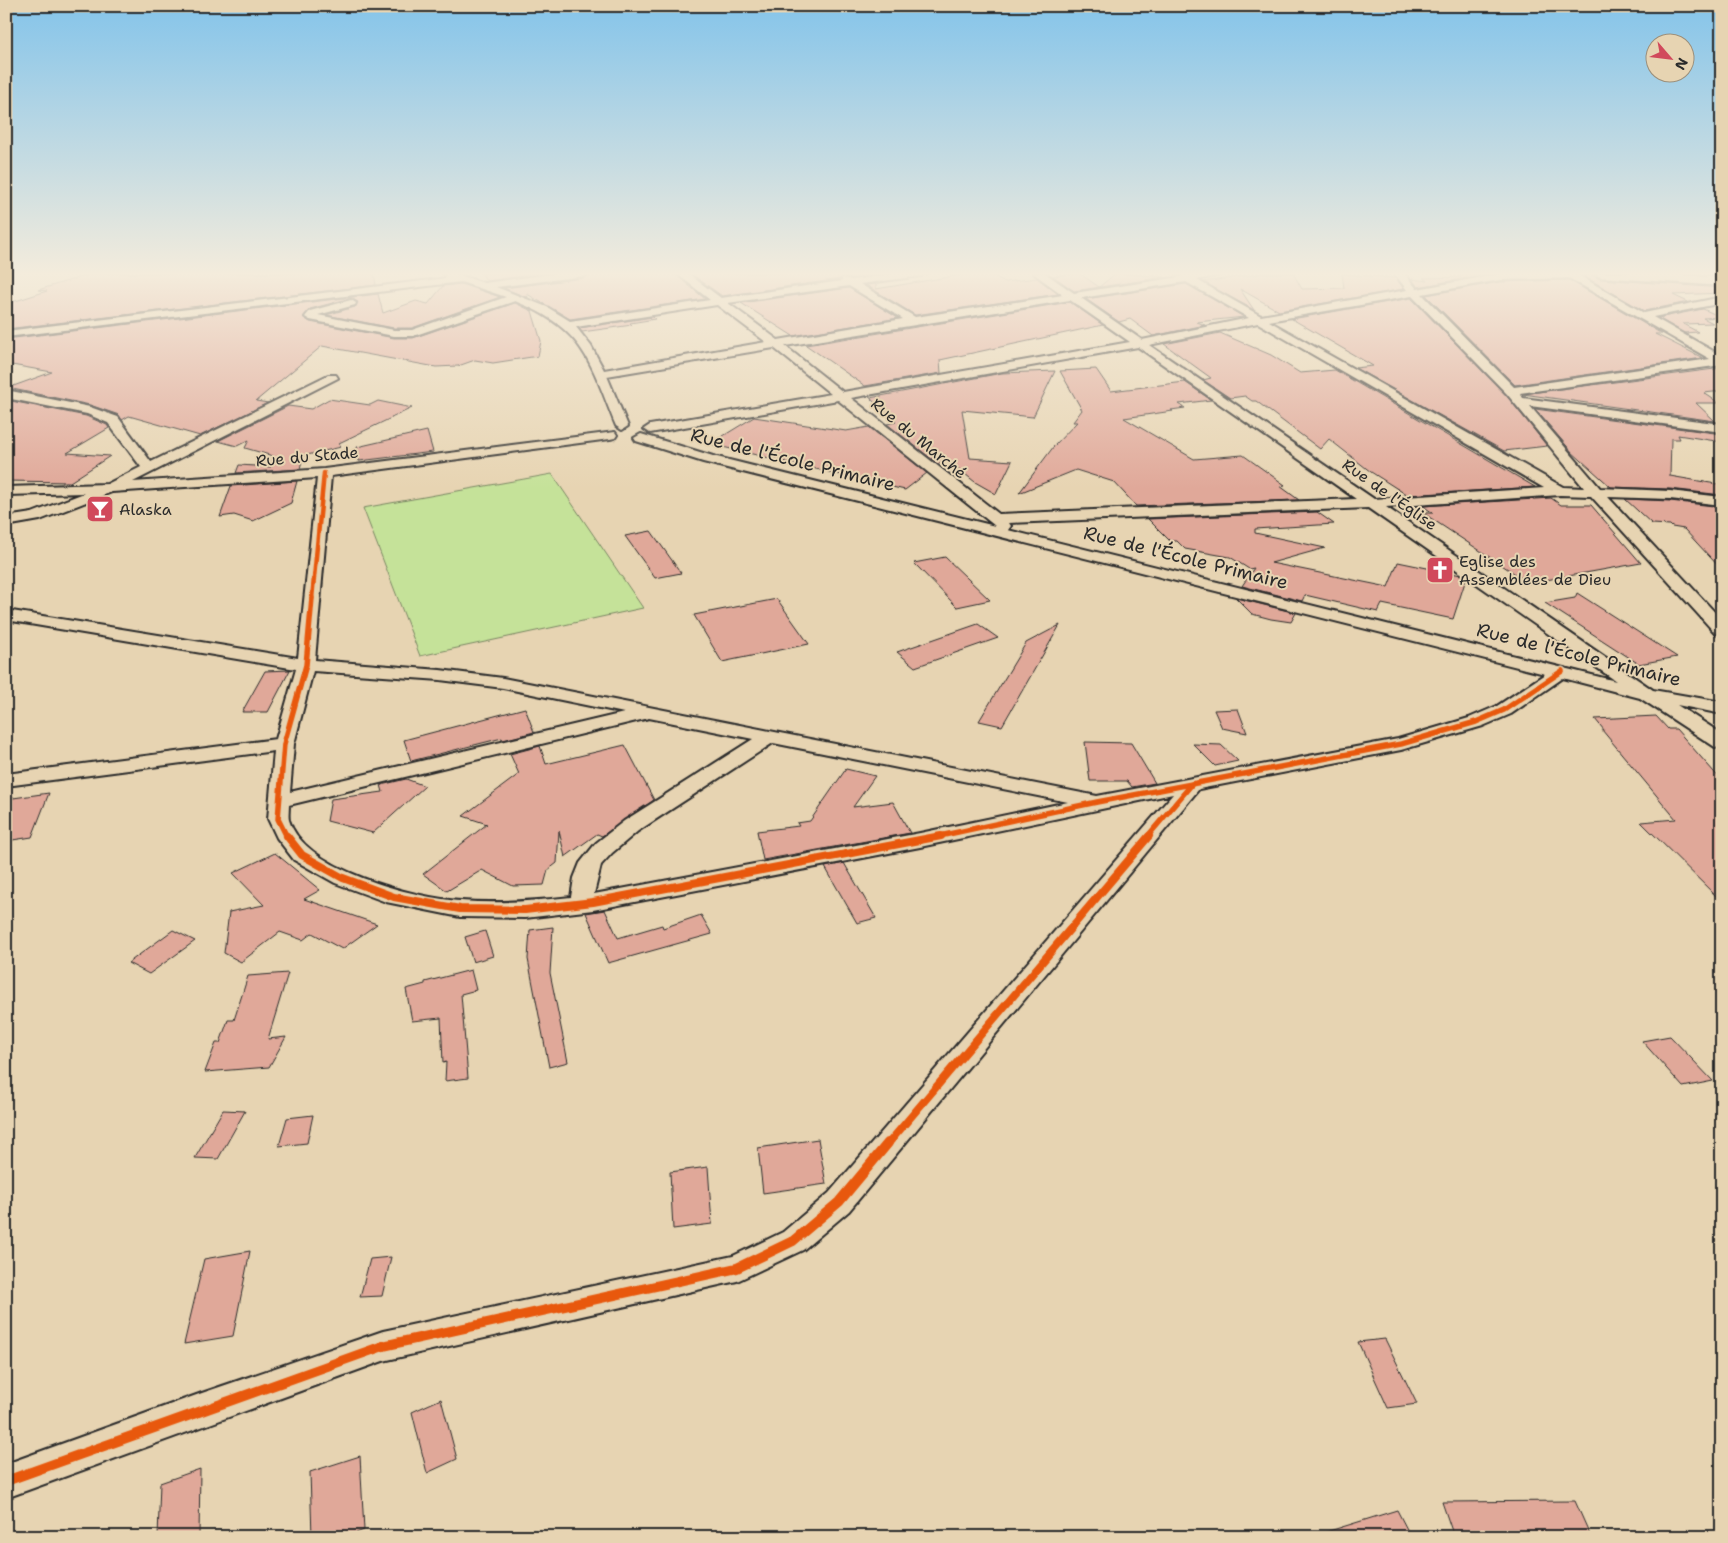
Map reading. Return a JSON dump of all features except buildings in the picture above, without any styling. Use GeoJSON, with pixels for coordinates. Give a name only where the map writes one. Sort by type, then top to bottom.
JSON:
{"type":"FeatureCollection","features":[{"type":"Feature","properties":{"kind":"street"},"geometry":{"type":"LineString","coordinates":[[583,345],[599,374],[622,426]]}},
{"type":"Feature","properties":{"kind":"street"},"geometry":{"type":"LineString","coordinates":[[599,374],[772,345]]}},
{"type":"Feature","properties":{"kind":"street","name":"Rue du Marché"},"geometry":{"type":"LineString","coordinates":[[779,345],[993,519],[1019,536]]}},
{"type":"Feature","properties":{"kind":"street","name":"Rue du Stade"},"geometry":{"type":"LineString","coordinates":[[6,491],[110,488],[324,473],[630,437],[840,395],[1130,345]]}},
{"type":"Feature","properties":{"kind":"street","name":"Rue de l'Église"},"geometry":{"type":"LineString","coordinates":[[1145,345],[1647,694],[1722,743]]}},
{"type":"Feature","properties":{"kind":"street"},"geometry":{"type":"LineString","coordinates":[[1308,345],[1560,491]]}},
{"type":"Feature","properties":{"kind":"street"},"geometry":{"type":"LineString","coordinates":[[1466,345],[1516,396],[1596,493],[1722,630]]}},
{"type":"Feature","properties":{"kind":"street"},"geometry":{"type":"LineString","coordinates":[[1694,345],[1722,361]]}},
{"type":"Feature","properties":{"kind":"street"},"geometry":{"type":"LineString","coordinates":[[1516,396],[1722,361]]}},
{"type":"Feature","properties":{"kind":"street"},"geometry":{"type":"LineString","coordinates":[[6,531],[35,517],[110,488],[332,378]]}},
{"type":"Feature","properties":{"kind":"street"},"geometry":{"type":"LineString","coordinates":[[6,394],[90,411],[113,420],[148,468]]}},
{"type":"Feature","properties":{"kind":"street"},"geometry":{"type":"LineString","coordinates":[[1516,396],[1722,428]]}},
{"type":"Feature","properties":{"kind":"street"},"geometry":{"type":"LineString","coordinates":[[622,426],[642,426],[630,437],[612,430],[622,426]]}},
{"type":"Feature","properties":{"kind":"street","name":"Rue de l'École Primaire"},"geometry":{"type":"LineString","coordinates":[[630,437],[708,459],[1562,671],[1647,694],[1722,708]]}},
{"type":"Feature","properties":{"kind":"street"},"geometry":{"type":"LineString","coordinates":[[324,473],[306,666],[284,744],[278,819],[288,838],[302,855],[343,878],[394,897],[460,909],[525,910],[581,904],[920,840],[1097,802],[1401,744],[1440,734],[1504,710],[1562,671]]}},
{"type":"Feature","properties":{"kind":"street"},"geometry":{"type":"LineString","coordinates":[[993,519],[1373,503],[1560,491],[1670,495],[1722,501]]}},
{"type":"Feature","properties":{"kind":"street"},"geometry":{"type":"LineString","coordinates":[[6,522],[35,517]]}},
{"type":"Feature","properties":{"kind":"street"},"geometry":{"type":"LineString","coordinates":[[6,615],[306,666],[440,675],[504,683],[1097,802]]}},
{"type":"Feature","properties":{"kind":"street"},"geometry":{"type":"LineString","coordinates":[[280,801],[649,712]]}},
{"type":"Feature","properties":{"kind":"street"},"geometry":{"type":"LineString","coordinates":[[581,904],[585,878],[591,863],[604,848],[631,826],[770,736]]}},
{"type":"Feature","properties":{"kind":"street"},"geometry":{"type":"LineString","coordinates":[[6,780],[284,744]]}},
{"type":"Feature","properties":{"kind":"street"},"geometry":{"type":"LineString","coordinates":[[6,1481],[383,1346],[737,1268],[793,1241],[839,1202],[1192,784]]}},
{"type":"Feature","properties":{"kind":"green space"},"geometry":{"type":"Polygon","coordinates":[[[552,474],[643,608],[420,656],[363,508],[552,474]]]}},
{"type":"Feature","properties":{"kind":"cycle path"},"geometry":{"type":"LineString","coordinates":[[324,473],[306,665],[284,744],[278,819],[288,838],[302,855],[343,878],[394,897],[460,909],[525,910],[593,902],[920,840],[1097,802],[1401,744],[1476,722],[1504,710],[1562,671]]}},
{"type":"Feature","properties":{"kind":"cycle path"},"geometry":{"type":"LineString","coordinates":[[6,1481],[202,1409],[383,1346],[737,1268],[793,1241],[839,1202],[1192,784]]}},
{"type":"Feature","properties":{"kind":"place","name":"Alaska"},"geometry":{"type":"Point","coordinates":[100,509]}},
{"type":"Feature","properties":{"kind":"place","name":"Eglise des Assemblées de Dieu"},"geometry":{"type":"Point","coordinates":[1440,570]}}]}
